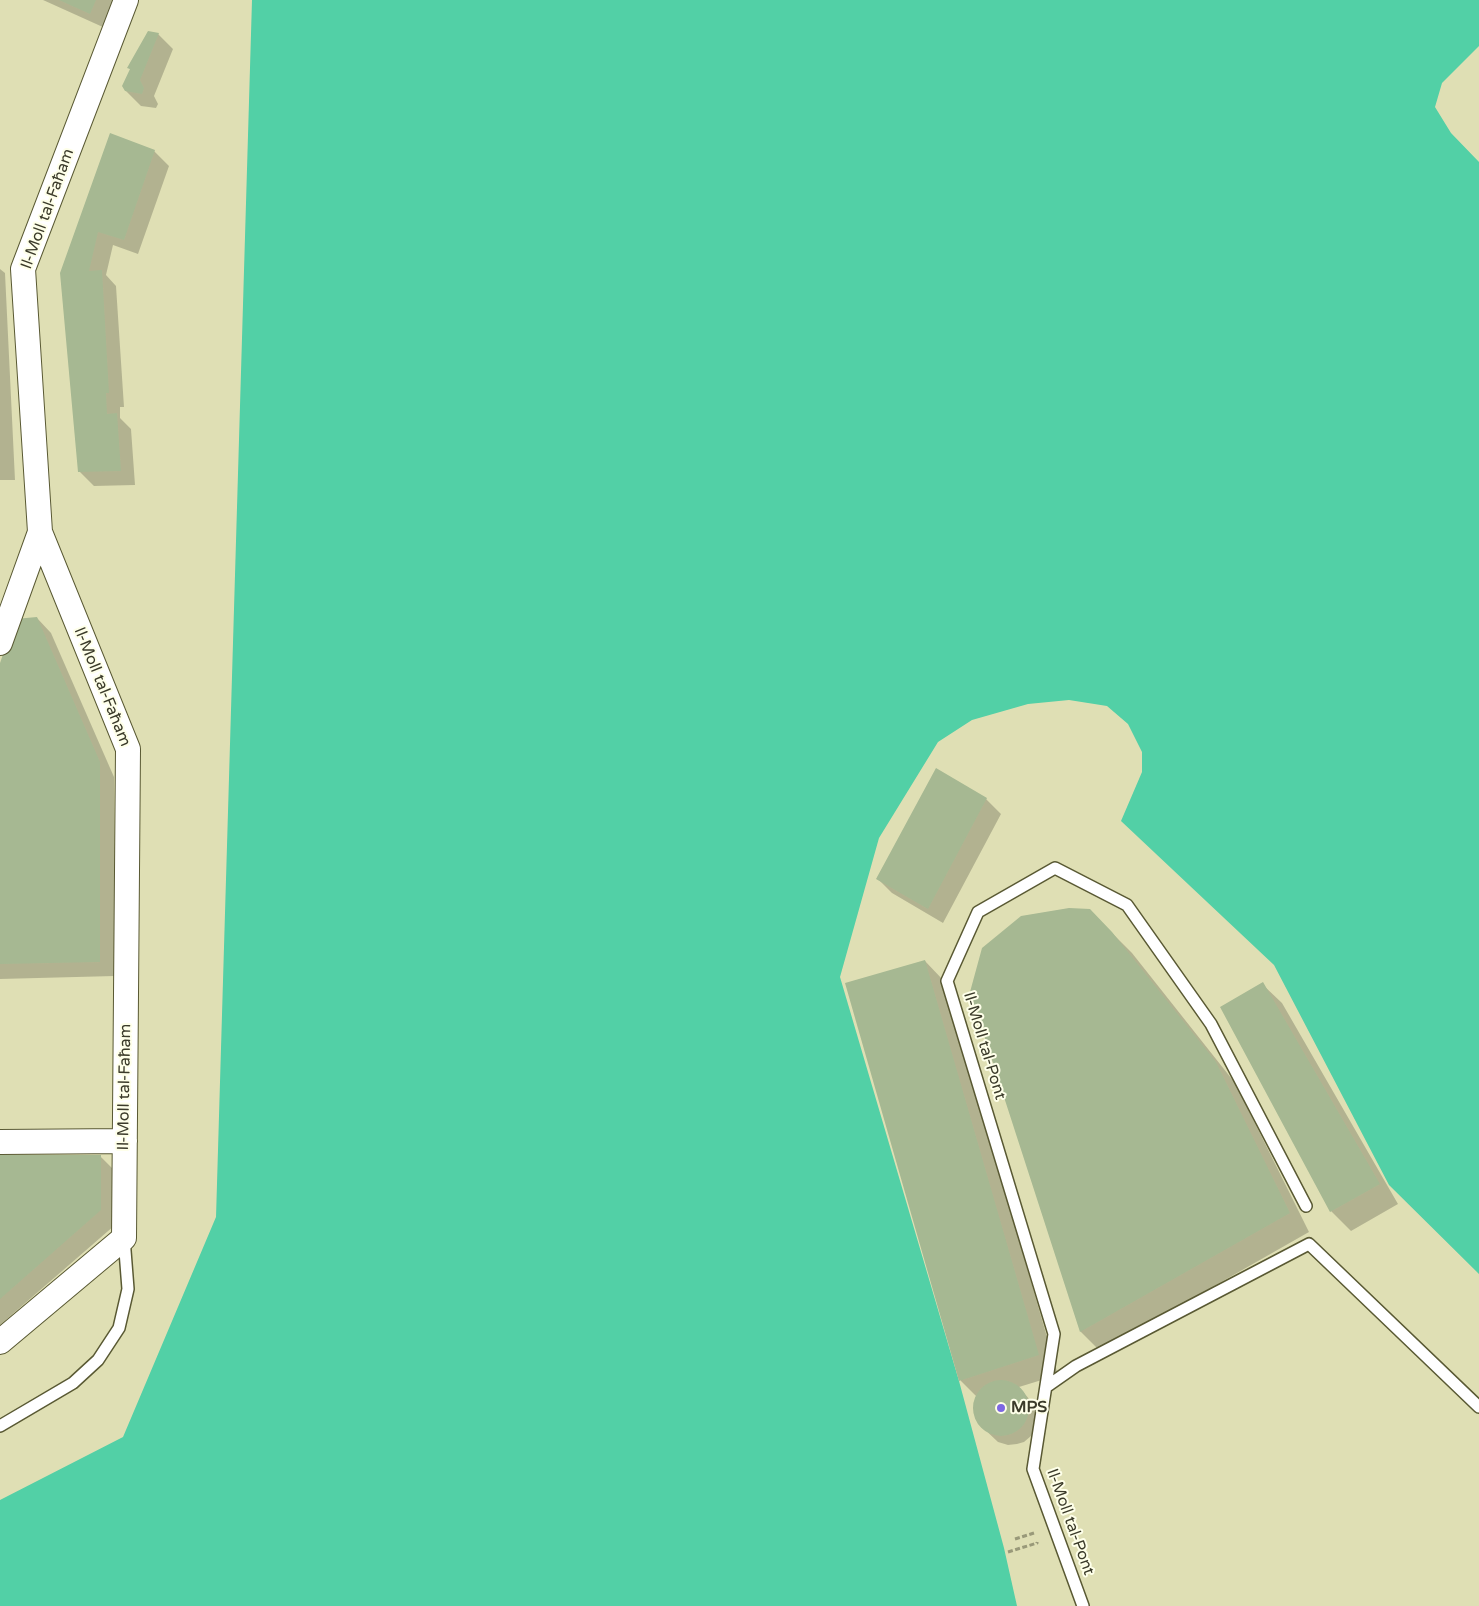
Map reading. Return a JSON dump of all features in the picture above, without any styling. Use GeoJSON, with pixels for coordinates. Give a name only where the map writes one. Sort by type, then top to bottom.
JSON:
{"type":"FeatureCollection","features":[{"type":"Feature","properties":{"kind":"street","name":"Il-Moll tal-Faħam"},"geometry":{"type":"LineString","coordinates":[[124,1238],[128,750],[40,532],[24,269],[126,0]]}},
{"type":"Feature","properties":{"kind":"street"},"geometry":{"type":"LineString","coordinates":[[0,644],[40,532]]}},
{"type":"Feature","properties":{"kind":"street"},"geometry":{"type":"LineString","coordinates":[[0,1142],[125,1141]]}},
{"type":"Feature","properties":{"kind":"street"},"geometry":{"type":"LineString","coordinates":[[0,1342],[124,1238]]}},
{"type":"Feature","properties":{"kind":"lane","name":"Il-Moll tal-Pont"},"geometry":{"type":"LineString","coordinates":[[1083,1606],[1033,1469],[1054,1334],[947,981],[978,912],[1055,868],[1127,905],[1211,1024],[1306,1206]]}},
{"type":"Feature","properties":{"kind":"lane"},"geometry":{"type":"LineString","coordinates":[[0,1426],[73,1383],[98,1360],[109,1344],[119,1328],[128,1289],[124,1238]]}},
{"type":"Feature","properties":{"kind":"lane"},"geometry":{"type":"LineString","coordinates":[[1046,1387],[1076,1366],[1309,1244],[1479,1407]]}},
{"type":"Feature","properties":{"kind":"path"},"geometry":{"type":"LineString","coordinates":[[1008,1552],[1037,1543],[1034,1533],[1015,1539]]}},
{"type":"Feature","properties":{"kind":"shaded area"},"geometry":{"type":"Polygon","coordinates":[[[252,0],[1479,0],[1479,46],[1442,83],[1435,107],[1451,133],[1479,162],[1479,1274],[1389,1185],[1274,965],[1121,821],[1142,772],[1142,752],[1128,724],[1107,706],[1069,700],[1028,704],[972,720],[938,742],[879,838],[840,977],[959,1381],[1004,1548],[1017,1606],[0,1606],[0,1500],[123,1437],[216,1217],[252,0]]]}},
{"type":"Feature","properties":{"kind":"building"},"geometry":{"type":"Polygon","coordinates":[[[59,0],[96,0],[90,14],[59,0]]]}},
{"type":"Feature","properties":{"kind":"building"},"geometry":{"type":"Polygon","coordinates":[[[148,31],[159,33],[140,80],[144,88],[142,94],[125,91],[122,86],[130,69],[127,68],[148,31]]]}},
{"type":"Feature","properties":{"kind":"building"},"geometry":{"type":"Polygon","coordinates":[[[110,133],[155,150],[124,240],[98,232],[89,271],[102,270],[109,393],[106,393],[107,414],[117,413],[121,471],[78,472],[60,273],[110,133]]]}},
{"type":"Feature","properties":{"kind":"building"},"geometry":{"type":"Polygon","coordinates":[[[37,617],[100,762],[100,962],[0,964],[0,663],[15,619],[37,617]]]}},
{"type":"Feature","properties":{"kind":"building"},"geometry":{"type":"Polygon","coordinates":[[[936,768],[987,798],[928,909],[876,879],[936,768]]]}},
{"type":"Feature","properties":{"kind":"building"},"geometry":{"type":"Polygon","coordinates":[[[1069,908],[1090,909],[1112,932],[1216,1062],[1290,1213],[1080,1332],[970,992],[982,948],[1021,916],[1069,908]]]}},
{"type":"Feature","properties":{"kind":"building"},"geometry":{"type":"Polygon","coordinates":[[[925,960],[1039,1355],[959,1381],[845,983],[925,960]]]}},
{"type":"Feature","properties":{"kind":"building"},"geometry":{"type":"Polygon","coordinates":[[[1263,982],[1380,1184],[1330,1212],[1220,1007],[1263,982]]]}},
{"type":"Feature","properties":{"kind":"building"},"geometry":{"type":"Polygon","coordinates":[[[0,1155],[101,1155],[101,1210],[0,1299],[0,1155]]]}},
{"type":"Feature","properties":{"kind":"building","name":"MPS"},"geometry":{"type":"Polygon","coordinates":[[[1001,1380],[1012,1382],[1021,1388],[1027,1397],[1029,1408],[1027,1419],[1021,1428],[1012,1434],[1001,1436],[990,1434],[981,1428],[975,1419],[973,1408],[975,1397],[981,1388],[990,1382],[1001,1380]]]}},
{"type":"Feature","properties":{"kind":"place","name":"MPS"},"geometry":{"type":"Point","coordinates":[1001,1408]}}]}
